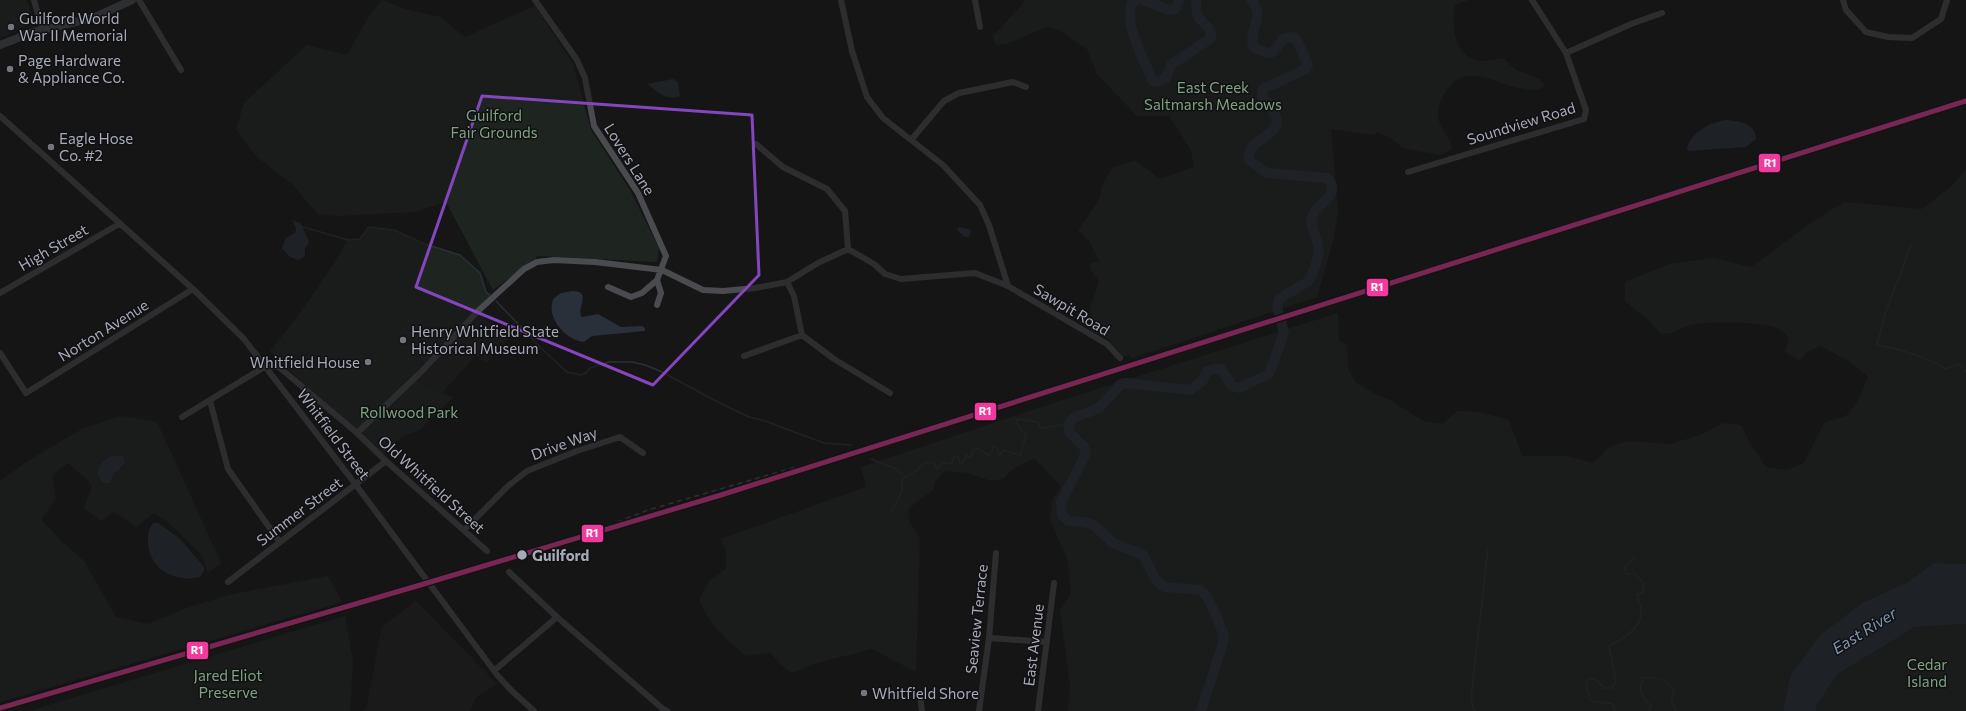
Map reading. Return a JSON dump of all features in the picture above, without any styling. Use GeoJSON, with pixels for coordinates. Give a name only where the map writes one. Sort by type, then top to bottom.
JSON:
{"type":"FeatureCollection","features":[{"type":"Feature","properties":{"kind":"main road"},"geometry":{"type":"LineString","coordinates":[[0,45],[42,29],[93,18],[132,0]]}},
{"type":"Feature","properties":{"kind":"street"},"geometry":{"type":"LineString","coordinates":[[34,0],[42,29]]}},
{"type":"Feature","properties":{"kind":"street"},"geometry":{"type":"LineString","coordinates":[[139,0],[181,70]]}},
{"type":"Feature","properties":{"kind":"street","name":"Lovers Lane"},"geometry":{"type":"LineString","coordinates":[[535,0],[577,60],[584,78],[594,126],[638,193],[666,256],[662,270]]}},
{"type":"Feature","properties":{"kind":"street"},"geometry":{"type":"LineString","coordinates":[[841,0],[852,51],[867,97],[882,118],[944,165],[980,205],[989,226],[1008,286]]}},
{"type":"Feature","properties":{"kind":"street"},"geometry":{"type":"LineString","coordinates":[[975,0],[980,27]]}},
{"type":"Feature","properties":{"kind":"street","name":"Soundview Road"},"geometry":{"type":"LineString","coordinates":[[1408,172],[1584,119],[1586,114],[1582,99],[1566,53],[1532,0]]}},
{"type":"Feature","properties":{"kind":"street"},"geometry":{"type":"LineString","coordinates":[[1842,0],[1846,10],[1866,32],[1888,37],[1912,38],[1941,19],[1947,0]]}},
{"type":"Feature","properties":{"kind":"street"},"geometry":{"type":"LineString","coordinates":[[1566,53],[1631,24],[1662,13]]}},
{"type":"Feature","properties":{"kind":"street"},"geometry":{"type":"LineString","coordinates":[[911,140],[944,101],[959,93],[1013,82],[1026,87]]}},
{"type":"Feature","properties":{"kind":"street","name":"Whitfield Street"},"geometry":{"type":"LineString","coordinates":[[0,116],[193,289],[244,339],[356,485],[494,670],[512,692],[534,711]]}},
{"type":"Feature","properties":{"kind":"street"},"geometry":{"type":"LineString","coordinates":[[357,433],[420,373],[477,312],[524,269],[537,262],[554,260],[595,262],[662,270],[703,290],[723,291],[755,288],[787,282],[818,263],[848,249],[845,211],[827,188],[783,167],[756,144]]}},
{"type":"Feature","properties":{"kind":"street","name":"High Street"},"geometry":{"type":"LineString","coordinates":[[0,293],[119,224]]}},
{"type":"Feature","properties":{"kind":"street","name":"Sawpit Road"},"geometry":{"type":"LineString","coordinates":[[848,249],[874,264],[885,274],[900,279],[975,274],[1008,286],[1107,344],[1120,358]]}},
{"type":"Feature","properties":{"kind":"street"},"geometry":{"type":"LineString","coordinates":[[608,287],[631,297],[642,292],[657,280],[662,270]]}},
{"type":"Feature","properties":{"kind":"street"},"geometry":{"type":"LineString","coordinates":[[656,305],[661,293],[657,280]]}},
{"type":"Feature","properties":{"kind":"street"},"geometry":{"type":"LineString","coordinates":[[787,282],[794,296],[802,335],[834,359],[890,393]]}},
{"type":"Feature","properties":{"kind":"street","name":"Norton Avenue"},"geometry":{"type":"LineString","coordinates":[[0,353],[26,393],[193,289]]}},
{"type":"Feature","properties":{"kind":"street"},"geometry":{"type":"LineString","coordinates":[[744,356],[802,335]]}},
{"type":"Feature","properties":{"kind":"street"},"geometry":{"type":"LineString","coordinates":[[182,417],[266,366]]}},
{"type":"Feature","properties":{"kind":"street","name":"Old Whitfield Street"},"geometry":{"type":"LineString","coordinates":[[266,366],[279,367],[284,370],[357,433],[386,462],[487,551]]}},
{"type":"Feature","properties":{"kind":"street"},"geometry":{"type":"LineString","coordinates":[[210,400],[228,469],[279,541]]}},
{"type":"Feature","properties":{"kind":"street","name":"Drive Way"},"geometry":{"type":"LineString","coordinates":[[464,530],[508,486],[534,467],[620,437],[643,453]]}},
{"type":"Feature","properties":{"kind":"street","name":"Summer Street"},"geometry":{"type":"LineString","coordinates":[[228,582],[279,541],[386,462]]}},
{"type":"Feature","properties":{"kind":"street","name":"Seaview Terrace"},"geometry":{"type":"LineString","coordinates":[[980,711],[989,638],[996,553]]}},
{"type":"Feature","properties":{"kind":"street"},"geometry":{"type":"LineString","coordinates":[[509,572],[557,617],[663,710],[667,711]]}},
{"type":"Feature","properties":{"kind":"street","name":"East Avenue"},"geometry":{"type":"LineString","coordinates":[[1038,711],[1054,583]]}},
{"type":"Feature","properties":{"kind":"street"},"geometry":{"type":"LineString","coordinates":[[494,670],[557,617]]}},
{"type":"Feature","properties":{"kind":"street"},"geometry":{"type":"LineString","coordinates":[[989,638],[1047,642]]}},
{"type":"Feature","properties":{"kind":"street"},"geometry":{"type":"LineString","coordinates":[[920,695],[922,711]]}},
{"type":"Feature","properties":{"kind":"highlighted area"},"geometry":{"type":"Polygon","coordinates":[[[482,96],[752,115],[759,275],[653,385],[416,287],[482,96]]]}},
{"type":"Feature","properties":{"kind":"shaded area"},"geometry":{"type":"Polygon","coordinates":[[[477,312],[508,339],[486,363],[476,355],[442,393],[412,380],[477,312]]]}},
{"type":"Feature","properties":{"kind":"shaded area"},"geometry":{"type":"Polygon","coordinates":[[[416,601],[497,684],[475,698],[470,711],[363,711],[366,709],[382,627],[416,601]]]}},
{"type":"Feature","properties":{"kind":"green space"},"geometry":{"type":"Polygon","coordinates":[[[0,0],[26,0],[33,17],[33,23],[0,38],[0,0]]]}},
{"type":"Feature","properties":{"kind":"green space","name":"Guilford Fair Grounds"},"geometry":{"type":"Polygon","coordinates":[[[382,0],[405,9],[440,17],[465,37],[535,6],[573,64],[591,130],[630,190],[659,248],[657,262],[538,256],[493,290],[446,202],[414,212],[335,216],[318,214],[293,185],[257,157],[236,129],[244,103],[307,45],[347,55],[368,18],[382,0]]]}},
{"type":"Feature","properties":{"kind":"green space","name":"East Creek Saltmarsh Meadows"},"geometry":{"type":"Polygon","coordinates":[[[1024,0],[1469,0],[1455,5],[1454,8],[1454,25],[1457,42],[1466,55],[1473,59],[1482,61],[1504,59],[1516,70],[1540,79],[1545,85],[1542,88],[1529,89],[1516,87],[1478,76],[1466,76],[1456,80],[1444,94],[1439,107],[1439,121],[1452,148],[1441,155],[1403,148],[1389,137],[1377,132],[1374,135],[1331,129],[1338,212],[1334,237],[1317,297],[1132,358],[1129,355],[1123,357],[1108,339],[1090,330],[1093,324],[1090,309],[1099,281],[1090,269],[1090,263],[1100,262],[1089,241],[1078,230],[1099,200],[1103,183],[1113,167],[1135,161],[1160,179],[1194,167],[1191,150],[1169,116],[1137,116],[1097,74],[1087,49],[1059,30],[1046,27],[1006,44],[996,45],[993,36],[1022,5],[1024,0]]]}},
{"type":"Feature","properties":{"kind":"green space"},"geometry":{"type":"Polygon","coordinates":[[[1966,169],[1966,564],[1934,563],[1908,582],[1864,602],[1790,677],[1783,711],[1068,711],[1070,685],[1060,610],[1071,594],[1068,561],[1050,520],[1052,500],[1061,486],[1034,458],[1013,469],[1004,478],[991,481],[968,473],[945,471],[935,482],[933,490],[908,509],[910,522],[920,539],[916,672],[872,649],[813,664],[792,673],[779,663],[770,652],[746,656],[713,624],[699,599],[710,580],[726,569],[726,551],[721,539],[866,487],[861,467],[1038,408],[1338,313],[1339,341],[1347,345],[1348,369],[1355,382],[1375,394],[1390,400],[1423,421],[1443,424],[1457,411],[1478,412],[1509,420],[1522,456],[1567,456],[1593,463],[1611,446],[1628,441],[1670,444],[1701,435],[1723,423],[1741,425],[1752,447],[1766,467],[1787,470],[1804,463],[1824,423],[1846,416],[1858,401],[1868,377],[1852,363],[1821,346],[1807,352],[1799,361],[1785,351],[1789,338],[1780,329],[1772,326],[1734,322],[1706,323],[1695,324],[1673,332],[1661,334],[1650,321],[1625,301],[1625,282],[1669,264],[1713,258],[1751,267],[1808,225],[1844,202],[1922,209],[1953,185],[1966,169]]]}},
{"type":"Feature","properties":{"kind":"green space","name":"Rollwood Park"},"geometry":{"type":"Polygon","coordinates":[[[369,227],[394,230],[426,244],[460,255],[480,273],[486,292],[493,298],[413,380],[453,398],[421,429],[400,438],[382,458],[270,351],[311,297],[348,240],[359,239],[369,227]]]}},
{"type":"Feature","properties":{"kind":"green space"},"geometry":{"type":"Polygon","coordinates":[[[121,416],[157,422],[221,563],[208,573],[202,555],[170,524],[154,513],[136,527],[114,512],[101,521],[84,508],[92,487],[88,480],[68,463],[54,475],[53,481],[56,499],[41,519],[60,540],[84,561],[116,617],[148,624],[192,606],[233,594],[328,576],[342,602],[0,702],[0,481],[28,461],[82,429],[121,416]],[[111,456],[104,459],[102,483],[110,483],[113,475],[117,471],[111,456]]]}},
{"type":"Feature","properties":{"kind":"green space","name":"Jared Eliot Preserve"},"geometry":{"type":"Polygon","coordinates":[[[345,616],[353,661],[350,711],[29,711],[345,616]]]}},
{"type":"Feature","properties":{"kind":"green space","name":"Cedar Island"},"geometry":{"type":"Polygon","coordinates":[[[1966,624],[1966,711],[1816,711],[1816,706],[1838,670],[1916,627],[1966,624]]]}},
{"type":"Feature","properties":{"kind":"water"},"geometry":{"type":"Polygon","coordinates":[[[673,79],[678,82],[680,96],[671,98],[667,97],[648,84],[673,79]]]}},
{"type":"Feature","properties":{"kind":"water"},"geometry":{"type":"Polygon","coordinates":[[[1727,120],[1750,126],[1756,139],[1746,147],[1689,151],[1687,149],[1693,137],[1702,128],[1727,120]]]}},
{"type":"Feature","properties":{"kind":"water"},"geometry":{"type":"Polygon","coordinates":[[[292,220],[301,224],[309,242],[305,248],[305,256],[299,260],[290,257],[282,248],[286,238],[296,232],[296,228],[292,220]]]}},
{"type":"Feature","properties":{"kind":"water"},"geometry":{"type":"Polygon","coordinates":[[[959,227],[971,230],[969,237],[965,237],[957,230],[959,227]]]}},
{"type":"Feature","properties":{"kind":"water"},"geometry":{"type":"Polygon","coordinates":[[[573,291],[582,294],[583,297],[580,313],[582,317],[598,314],[621,327],[642,326],[645,328],[645,331],[592,336],[584,342],[577,341],[558,326],[554,320],[552,312],[554,298],[561,293],[573,291]]]}},
{"type":"Feature","properties":{"kind":"water"},"geometry":{"type":"Polygon","coordinates":[[[123,455],[125,463],[113,475],[110,483],[102,483],[97,472],[104,460],[109,457],[123,455]]]}},
{"type":"Feature","properties":{"kind":"water"},"geometry":{"type":"Polygon","coordinates":[[[153,523],[158,523],[180,539],[204,567],[204,571],[200,577],[182,578],[173,576],[165,572],[153,561],[148,543],[150,528],[153,523]]]}},
{"type":"Feature","properties":{"kind":"water","name":"East River"},"geometry":{"type":"Polygon","coordinates":[[[1934,563],[1966,564],[1966,624],[1915,627],[1837,674],[1816,706],[1816,711],[1783,711],[1790,677],[1820,635],[1864,602],[1908,582],[1934,563]]]}},
{"type":"Feature","properties":{"kind":"waterway"},"geometry":{"type":"LineString","coordinates":[[1136,0],[1132,3],[1130,21],[1140,53],[1153,81],[1158,82],[1166,78],[1171,65],[1211,38],[1209,28],[1198,16],[1196,10],[1196,0]]}},
{"type":"Feature","properties":{"kind":"waterway"},"geometry":{"type":"LineString","coordinates":[[1143,0],[1169,10],[1175,9],[1179,0]]}},
{"type":"Feature","properties":{"kind":"waterway"},"geometry":{"type":"LineString","coordinates":[[1201,711],[1223,643],[1224,635],[1207,596],[1200,590],[1164,587],[1156,580],[1143,555],[1113,543],[1095,526],[1086,522],[1068,521],[1062,515],[1061,502],[1086,454],[1084,447],[1069,432],[1069,424],[1073,418],[1099,408],[1121,384],[1126,383],[1190,390],[1203,380],[1207,371],[1221,369],[1232,386],[1239,388],[1269,374],[1284,333],[1277,307],[1279,299],[1307,282],[1315,268],[1318,249],[1312,229],[1312,218],[1314,213],[1331,194],[1331,184],[1327,178],[1266,173],[1249,160],[1249,152],[1251,148],[1268,135],[1275,127],[1277,122],[1274,112],[1262,96],[1263,89],[1306,69],[1308,65],[1297,40],[1294,37],[1283,39],[1273,52],[1267,53],[1253,47],[1252,40],[1257,12],[1251,0]]}},
{"type":"Feature","properties":{"kind":"waterway"},"geometry":{"type":"LineString","coordinates":[[303,227],[348,240],[360,239],[369,227],[394,230],[425,244],[460,255],[480,273],[486,292],[490,295]]}},
{"type":"Feature","properties":{"kind":"waterway"},"geometry":{"type":"LineString","coordinates":[[1912,243],[1885,314],[1877,345],[1913,354],[1946,369],[1958,364],[1966,372]]}},
{"type":"Feature","properties":{"kind":"waterway"},"geometry":{"type":"LineString","coordinates":[[496,301],[544,351],[567,372],[580,375],[586,373],[590,368],[609,362],[632,362],[645,365],[660,371],[749,417],[765,421],[824,443],[851,445]]}},
{"type":"Feature","properties":{"kind":"waterway"},"geometry":{"type":"LineString","coordinates":[[891,513],[902,491],[902,479],[925,463],[934,463],[937,469],[943,463],[950,464],[955,456],[958,456],[960,463],[962,463],[967,455],[971,458],[973,449],[977,448],[990,456],[994,446],[997,448],[999,456],[1003,450],[1020,455],[1026,436],[1017,424],[1017,419],[1037,422],[1041,428],[1069,424]]}},
{"type":"Feature","properties":{"kind":"waterway"},"geometry":{"type":"LineString","coordinates":[[871,459],[896,469],[906,477]]}},
{"type":"Feature","properties":{"kind":"waterway"},"geometry":{"type":"LineString","coordinates":[[1474,711],[1471,698],[1488,549]]}},
{"type":"Feature","properties":{"kind":"waterway"},"geometry":{"type":"LineString","coordinates":[[1615,711],[1613,704],[1591,701],[1586,685],[1589,678],[1598,681],[1603,688],[1612,688],[1616,682],[1609,646],[1631,632],[1639,622],[1641,616],[1641,608],[1637,595],[1644,592],[1642,581],[1635,574],[1627,574],[1624,567],[1635,558]]}},
{"type":"Feature","properties":{"kind":"waterway"},"geometry":{"type":"LineString","coordinates":[[1649,711],[1651,706],[1644,698],[1640,689],[1643,678],[1657,678],[1665,681],[1674,692],[1671,701],[1676,711]]}},
{"type":"Feature","properties":{"kind":"railway"},"geometry":{"type":"LineString","coordinates":[[584,535],[648,510],[796,467]]}},
{"type":"Feature","properties":{"kind":"transit line","name":"R1"},"geometry":{"type":"LineString","coordinates":[[0,708],[721,495],[1966,101]]}},
{"type":"Feature","properties":{"kind":"place","name":"Guilford World War II Memorial"},"geometry":{"type":"Point","coordinates":[11,27]}},
{"type":"Feature","properties":{"kind":"place","name":"Page Hardware & Appliance Co."},"geometry":{"type":"Point","coordinates":[10,69]}},
{"type":"Feature","properties":{"kind":"place","name":"Eagle Hose Co. #2"},"geometry":{"type":"Point","coordinates":[51,147]}},
{"type":"Feature","properties":{"kind":"place","name":"Henry Whitfield State Historical Museum"},"geometry":{"type":"Point","coordinates":[403,340]}},
{"type":"Feature","properties":{"kind":"place","name":"Whitfield House"},"geometry":{"type":"Point","coordinates":[368,362]}},
{"type":"Feature","properties":{"kind":"place","name":"Guilford"},"geometry":{"type":"Point","coordinates":[522,555]}},
{"type":"Feature","properties":{"kind":"place","name":"Whitfield Shore"},"geometry":{"type":"Point","coordinates":[864,693]}}]}
